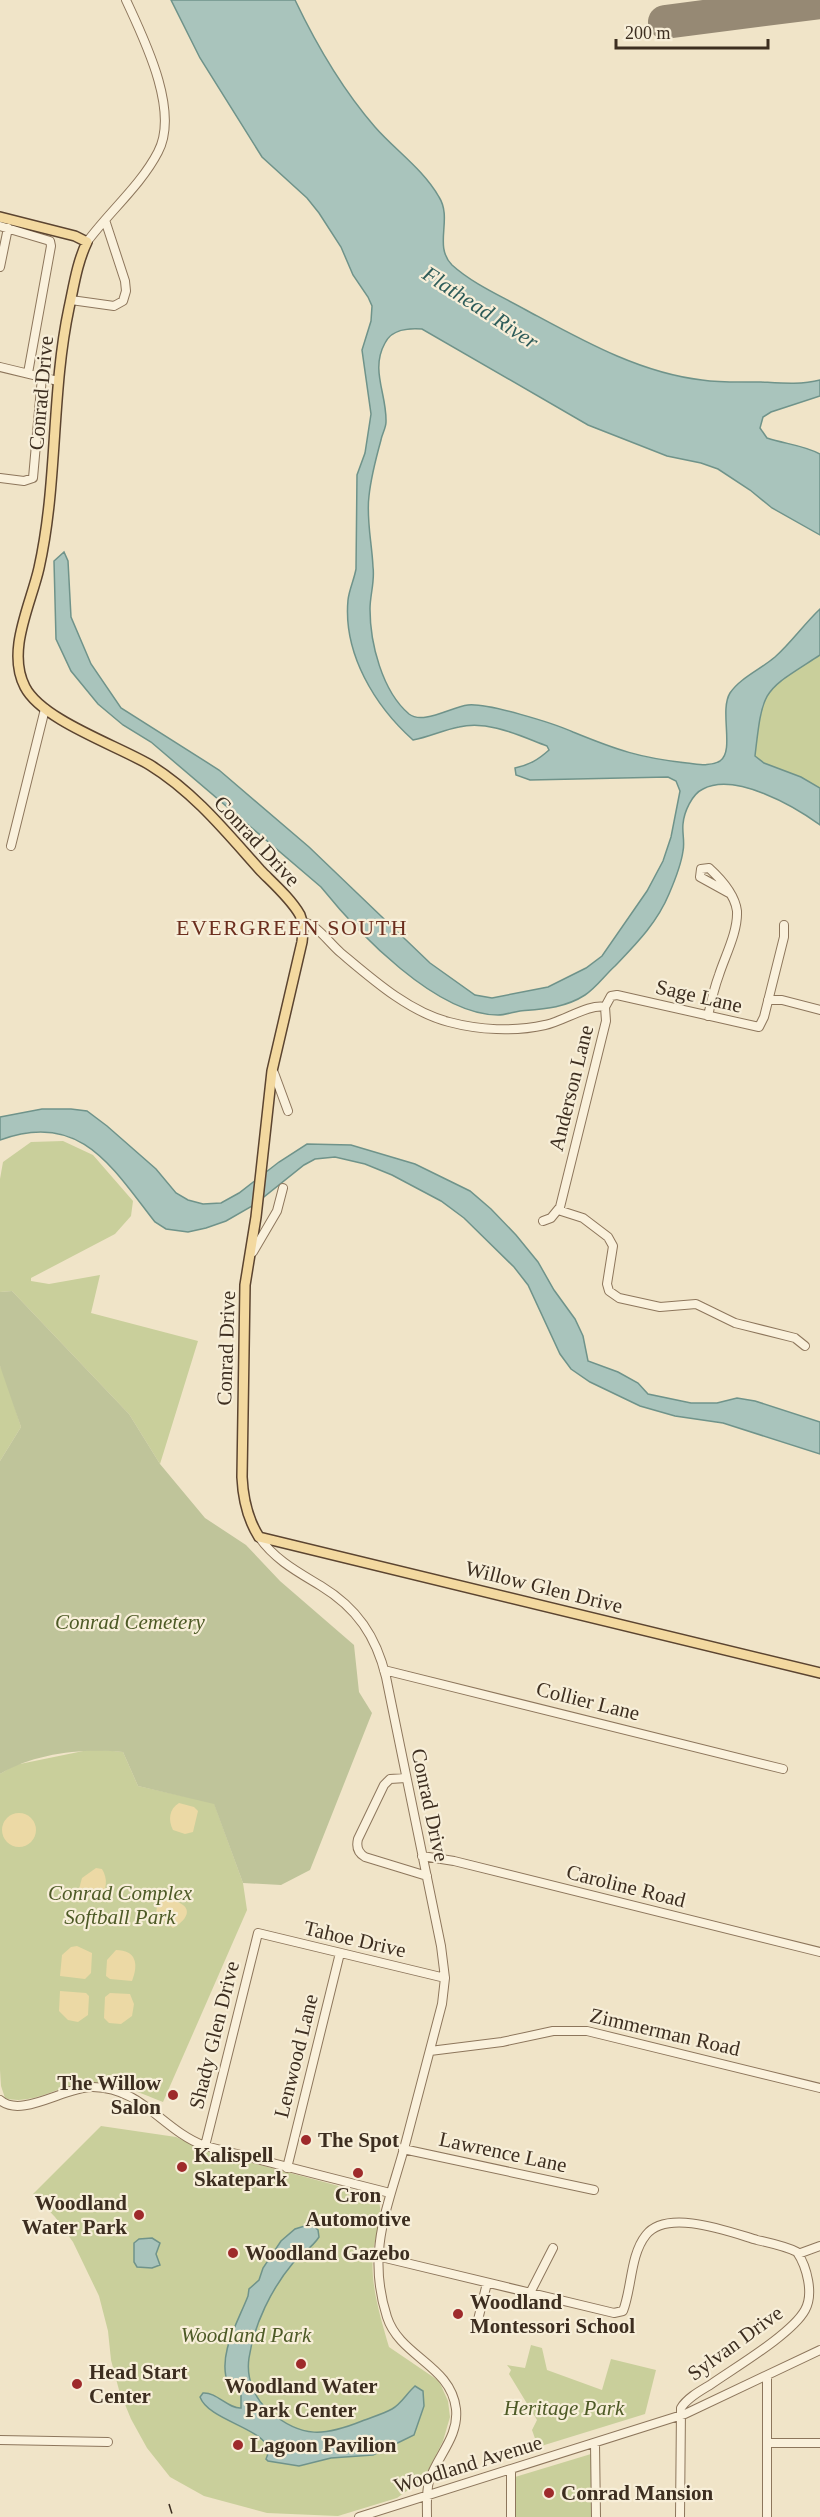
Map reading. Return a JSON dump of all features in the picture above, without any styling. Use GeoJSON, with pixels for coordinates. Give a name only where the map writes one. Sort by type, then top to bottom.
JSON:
{"type":"FeatureCollection","features":[{"type":"Feature","properties":{"kind":"main road"},"geometry":{"type":"LineString","coordinates":[[0,217],[75,236],[87,242]]}},
{"type":"Feature","properties":{"kind":"main road","name":"Conrad Drive"},"geometry":{"type":"LineString","coordinates":[[87,242],[71,300],[58,381],[44,543],[18,654],[22,682],[31,696],[45,709],[135,756],[181,788],[275,885],[298,912],[302,922],[302,942],[273,1065],[244,1306],[242,1487],[247,1513],[259,1537]]}},
{"type":"Feature","properties":{"kind":"main road","name":"Willow Glen Drive"},"geometry":{"type":"LineString","coordinates":[[259,1537],[820,1673]]}},
{"type":"Feature","properties":{"kind":"street"},"geometry":{"type":"LineString","coordinates":[[87,242],[142,176],[157,154],[166,132],[165,108],[152,64],[126,0]]}},
{"type":"Feature","properties":{"kind":"street"},"geometry":{"type":"LineString","coordinates":[[71,300],[114,306],[123,301],[126,291],[125,281],[105,220]]}},
{"type":"Feature","properties":{"kind":"street"},"geometry":{"type":"LineString","coordinates":[[0,267],[4,227],[47,238],[51,246],[28,374]]}},
{"type":"Feature","properties":{"kind":"street"},"geometry":{"type":"LineString","coordinates":[[0,367],[58,381]]}},
{"type":"Feature","properties":{"kind":"street"},"geometry":{"type":"LineString","coordinates":[[0,478],[24,482],[33,478],[42,377]]}},
{"type":"Feature","properties":{"kind":"street"},"geometry":{"type":"LineString","coordinates":[[11,846],[45,709]]}},
{"type":"Feature","properties":{"kind":"street"},"geometry":{"type":"LineString","coordinates":[[708,1016],[735,924],[737,911],[729,893]]}},
{"type":"Feature","properties":{"kind":"street","name":"Anderson Lane"},"geometry":{"type":"LineString","coordinates":[[302,922],[309,924],[340,952],[396,995],[425,1013],[449,1022],[502,1029],[528,1028],[561,1021],[596,1006],[605,1007],[606,1021],[558,1210]]}},
{"type":"Feature","properties":{"kind":"street","name":"Sage Lane"},"geometry":{"type":"LineString","coordinates":[[605,1007],[611,996],[617,995],[759,1027],[784,937],[784,925]]}},
{"type":"Feature","properties":{"kind":"street"},"geometry":{"type":"LineString","coordinates":[[768,1000],[782,1000],[820,1010]]}},
{"type":"Feature","properties":{"kind":"street"},"geometry":{"type":"LineString","coordinates":[[273,1065],[276,1082],[288,1111]]}},
{"type":"Feature","properties":{"kind":"street"},"geometry":{"type":"LineString","coordinates":[[248,1268],[257,1243],[277,1211],[283,1188]]}},
{"type":"Feature","properties":{"kind":"street"},"geometry":{"type":"LineString","coordinates":[[543,1221],[551,1218],[558,1210],[583,1218],[608,1237],[613,1246],[607,1284],[609,1291],[619,1298],[660,1307],[696,1304],[735,1323],[795,1338],[805,1346]]}},
{"type":"Feature","properties":{"kind":"street","name":"Conrad Drive"},"geometry":{"type":"LineString","coordinates":[[259,1537],[280,1560],[338,1597],[357,1614],[374,1640],[384,1670],[441,1946],[445,1978],[442,2004],[390,2193],[377,2256],[379,2284],[391,2328],[408,2350],[441,2376],[448,2386],[456,2408],[453,2434],[431,2476],[426,2495]]}},
{"type":"Feature","properties":{"kind":"street","name":"Collier Lane"},"geometry":{"type":"LineString","coordinates":[[384,1670],[783,1769]]}},
{"type":"Feature","properties":{"kind":"street"},"geometry":{"type":"LineString","coordinates":[[406,1778],[390,1779],[384,1785],[358,1839],[357,1846],[365,1857],[427,1876]]}},
{"type":"Feature","properties":{"kind":"street","name":"Caroline Road"},"geometry":{"type":"LineString","coordinates":[[422,1856],[820,1952]]}},
{"type":"Feature","properties":{"kind":"street","name":"Tahoe Drive"},"geometry":{"type":"LineString","coordinates":[[258,1933],[445,1978]]}},
{"type":"Feature","properties":{"kind":"street","name":"Shady Glen Drive"},"geometry":{"type":"LineString","coordinates":[[206,2146],[258,1933]]}},
{"type":"Feature","properties":{"kind":"street","name":"Lenwood Lane"},"geometry":{"type":"LineString","coordinates":[[287,2168],[340,1953]]}},
{"type":"Feature","properties":{"kind":"street","name":"Zimmerman Road"},"geometry":{"type":"LineString","coordinates":[[430,2051],[502,2042],[553,2031],[587,2031],[820,2088]]}},
{"type":"Feature","properties":{"kind":"street"},"geometry":{"type":"LineString","coordinates":[[0,2100],[7,2105],[19,2107],[74,2089],[92,2087],[109,2089],[142,2102],[179,2133],[206,2146],[390,2193]]}},
{"type":"Feature","properties":{"kind":"street","name":"Lawrence Lane"},"geometry":{"type":"LineString","coordinates":[[403,2149],[594,2190]]}},
{"type":"Feature","properties":{"kind":"street"},"geometry":{"type":"LineString","coordinates":[[377,2256],[621,2313],[642,2242],[651,2230],[657,2227],[679,2223],[703,2225],[798,2254],[820,2246]]}},
{"type":"Feature","properties":{"kind":"street"},"geometry":{"type":"LineString","coordinates":[[530,2293],[553,2248]]}},
{"type":"Feature","properties":{"kind":"street","name":"Sylvan Drive"},"geometry":{"type":"LineString","coordinates":[[680,2416],[684,2404],[779,2336],[802,2315],[808,2303],[809,2292],[805,2271],[798,2254]]}},
{"type":"Feature","properties":{"kind":"street"},"geometry":{"type":"LineString","coordinates":[[477,2324],[487,2283]]}},
{"type":"Feature","properties":{"kind":"street","name":"Woodland Avenue"},"geometry":{"type":"LineString","coordinates":[[359,2517],[680,2416],[820,2350]]}},
{"type":"Feature","properties":{"kind":"street"},"geometry":{"type":"LineString","coordinates":[[767,2376],[767,2517]]}},
{"type":"Feature","properties":{"kind":"street"},"geometry":{"type":"LineString","coordinates":[[680,2416],[680,2517]]}},
{"type":"Feature","properties":{"kind":"street"},"geometry":{"type":"LineString","coordinates":[[0,2440],[108,2442]]}},
{"type":"Feature","properties":{"kind":"street"},"geometry":{"type":"LineString","coordinates":[[595,2443],[596,2517]]}},
{"type":"Feature","properties":{"kind":"street"},"geometry":{"type":"LineString","coordinates":[[767,2443],[820,2443]]}},
{"type":"Feature","properties":{"kind":"street"},"geometry":{"type":"LineString","coordinates":[[511,2469],[511,2517]]}},
{"type":"Feature","properties":{"kind":"street"},"geometry":{"type":"LineString","coordinates":[[426,2495],[427,2517]]}},
{"type":"Feature","properties":{"kind":"green space"},"geometry":{"type":"Polygon","coordinates":[[[820,655],[820,788],[801,777],[763,763],[755,756],[760,717],[768,694],[786,676],[820,655]]]}},
{"type":"Feature","properties":{"kind":"green space"},"geometry":{"type":"Polygon","coordinates":[[[63,1141],[93,1155],[133,1201],[131,1216],[115,1234],[31,1278],[31,1281],[49,1284],[100,1275],[91,1313],[198,1341],[160,1464],[129,1414],[12,1291],[0,1292],[0,1179],[3,1162],[31,1142],[63,1141]]]}},
{"type":"Feature","properties":{"kind":"green space","name":"Conrad Cemetery"},"geometry":{"type":"Polygon","coordinates":[[[12,1291],[129,1414],[160,1464],[205,1518],[246,1545],[280,1581],[354,1645],[359,1692],[372,1713],[310,1870],[281,1885],[243,1883],[214,1804],[138,1786],[123,1752],[92,1751],[60,1754],[28,1761],[0,1774],[0,1461],[21,1427],[0,1366],[0,1292],[12,1291]]]}},
{"type":"Feature","properties":{"kind":"green space"},"geometry":{"type":"Polygon","coordinates":[[[0,1366],[21,1427],[0,1461],[0,1366]]]}},
{"type":"Feature","properties":{"kind":"green space","name":"Conrad Complex Softball Park"},"geometry":{"type":"Polygon","coordinates":[[[93,1749],[123,1752],[138,1786],[214,1803],[243,1883],[247,1910],[163,2102],[124,2087],[92,2082],[72,2085],[24,2100],[5,2098],[1,2086],[0,2070],[0,1774],[15,1765],[93,1749]]]}},
{"type":"Feature","properties":{"kind":"green space","name":"Woodland Park"},"geometry":{"type":"Polygon","coordinates":[[[101,2126],[176,2137],[204,2150],[376,2196],[380,2217],[374,2247],[373,2278],[389,2347],[439,2381],[448,2401],[450,2417],[443,2441],[429,2469],[418,2483],[397,2498],[338,2516],[267,2513],[204,2496],[170,2477],[147,2448],[131,2419],[119,2390],[99,2296],[73,2242],[55,2217],[33,2194],[101,2126]]]}},
{"type":"Feature","properties":{"kind":"green space","name":"Heritage Park"},"geometry":{"type":"Polygon","coordinates":[[[531,2345],[542,2348],[547,2370],[602,2390],[611,2359],[656,2370],[645,2414],[538,2447],[532,2430],[537,2420],[509,2374],[511,2370],[507,2365],[525,2368],[531,2345]]]}},
{"type":"Feature","properties":{"kind":"green space"},"geometry":{"type":"Polygon","coordinates":[[[591,2454],[591,2517],[515,2517],[515,2477],[591,2454]]]}},
{"type":"Feature","properties":{"kind":"sand"},"geometry":{"type":"Polygon","coordinates":[[[179,1803],[194,1807],[198,1811],[193,1832],[185,1834],[173,1830],[170,1815],[179,1803]]]}},
{"type":"Feature","properties":{"kind":"sand"},"geometry":{"type":"Polygon","coordinates":[[[19,1813],[31,1818],[36,1830],[31,1842],[19,1847],[7,1842],[2,1830],[7,1818],[19,1813]]]}},
{"type":"Feature","properties":{"kind":"sand"},"geometry":{"type":"Polygon","coordinates":[[[96,1868],[102,1869],[106,1880],[100,1898],[83,1894],[79,1889],[82,1878],[96,1868]]]}},
{"type":"Feature","properties":{"kind":"sand"},"geometry":{"type":"Polygon","coordinates":[[[165,1899],[180,1903],[187,1910],[185,1918],[173,1928],[156,1914],[157,1906],[165,1899]]]}},
{"type":"Feature","properties":{"kind":"sand"},"geometry":{"type":"Polygon","coordinates":[[[77,1946],[92,1953],[91,1973],[85,1979],[60,1976],[62,1955],[71,1947],[77,1946]]]}},
{"type":"Feature","properties":{"kind":"sand"},"geometry":{"type":"Polygon","coordinates":[[[116,1950],[132,1955],[135,1969],[132,1981],[110,1979],[106,1976],[107,1960],[116,1950]]]}},
{"type":"Feature","properties":{"kind":"sand"},"geometry":{"type":"Polygon","coordinates":[[[60,1991],[86,1993],[89,1996],[88,2015],[78,2022],[68,2020],[59,2011],[60,1991]]]}},
{"type":"Feature","properties":{"kind":"sand"},"geometry":{"type":"Polygon","coordinates":[[[110,1993],[130,1994],[134,2004],[132,2016],[121,2024],[109,2023],[104,2018],[105,1997],[110,1993]]]}},
{"type":"Feature","properties":{"kind":"water","name":"Flathead River"},"geometry":{"type":"Polygon","coordinates":[[[171,0],[295,0],[341,82],[375,127],[425,177],[439,197],[443,205],[443,241],[447,258],[460,272],[478,284],[589,343],[656,370],[717,382],[805,383],[820,380],[820,396],[771,412],[763,417],[760,428],[767,438],[820,454],[820,535],[772,508],[718,469],[667,456],[588,425],[422,329],[406,329],[396,332],[385,343],[381,353],[379,372],[386,422],[372,475],[368,505],[373,572],[371,622],[379,666],[392,693],[409,714],[422,718],[461,706],[490,707],[564,728],[642,756],[704,765],[712,764],[720,761],[726,749],[726,710],[730,693],[739,683],[781,652],[820,609],[820,655],[776,685],[769,693],[761,716],[755,756],[764,763],[801,777],[820,788],[820,825],[780,801],[747,788],[716,785],[699,791],[692,799],[685,814],[684,848],[681,862],[664,905],[638,941],[597,985],[570,1003],[498,1015],[474,1011],[449,1001],[425,987],[377,948],[321,887],[151,742],[123,725],[98,704],[71,671],[56,639],[54,561],[64,552],[68,561],[71,617],[91,664],[121,708],[219,770],[309,847],[430,963],[475,995],[492,998],[548,987],[586,968],[602,956],[647,891],[663,861],[671,837],[680,791],[676,781],[668,777],[530,780],[516,775],[515,768],[541,757],[549,750],[547,746],[493,727],[470,725],[413,740],[386,711],[364,678],[351,640],[348,600],[356,569],[357,475],[365,453],[371,414],[362,350],[371,321],[372,306],[353,275],[341,247],[319,213],[307,198],[262,157],[200,58],[171,0]]]}},
{"type":"Feature","properties":{"kind":"water"},"geometry":{"type":"Polygon","coordinates":[[[42,1109],[87,1111],[156,1169],[176,1193],[188,1200],[203,1204],[221,1203],[239,1193],[307,1144],[351,1145],[415,1164],[470,1191],[516,1235],[538,1262],[554,1290],[575,1319],[583,1336],[588,1361],[618,1372],[638,1383],[648,1394],[691,1403],[717,1403],[737,1398],[755,1401],[820,1422],[820,1454],[723,1423],[675,1416],[640,1406],[590,1382],[571,1369],[560,1354],[528,1285],[514,1267],[464,1218],[441,1201],[392,1175],[365,1164],[335,1157],[315,1159],[304,1165],[254,1205],[226,1221],[188,1232],[166,1229],[155,1222],[108,1164],[91,1149],[73,1138],[52,1132],[28,1133],[0,1140],[0,1117],[42,1109]]]}},
{"type":"Feature","properties":{"kind":"water"},"geometry":{"type":"Polygon","coordinates":[[[311,2224],[318,2230],[319,2237],[293,2263],[278,2284],[265,2307],[251,2345],[248,2365],[250,2380],[259,2400],[281,2420],[303,2430],[314,2432],[336,2430],[389,2411],[415,2386],[423,2391],[424,2406],[414,2435],[373,2455],[331,2458],[299,2466],[268,2461],[266,2459],[268,2449],[263,2441],[217,2414],[206,2406],[200,2397],[203,2393],[208,2393],[236,2408],[241,2408],[241,2393],[228,2384],[225,2362],[230,2339],[249,2289],[259,2280],[263,2268],[281,2241],[295,2229],[311,2224]]]}},
{"type":"Feature","properties":{"kind":"water"},"geometry":{"type":"Polygon","coordinates":[[[152,2238],[160,2243],[156,2254],[160,2265],[152,2268],[137,2267],[134,2262],[134,2243],[139,2239],[152,2238]]]}},
{"type":"Feature","properties":{"kind":"runway"},"geometry":{"type":"LineString","coordinates":[[665,22],[820,2]]}},
{"type":"Feature","properties":{"kind":"railway"},"geometry":{"type":"LineString","coordinates":[[169,2504],[173,2517]]}},
{"type":"Feature","properties":{"kind":"place","name":"The Willow Salon"},"geometry":{"type":"Point","coordinates":[173,2095]}},
{"type":"Feature","properties":{"kind":"place","name":"The Spot"},"geometry":{"type":"Point","coordinates":[306,2140]}},
{"type":"Feature","properties":{"kind":"place","name":"Kalispell Skatepark"},"geometry":{"type":"Point","coordinates":[182,2167]}},
{"type":"Feature","properties":{"kind":"place","name":"Cron Automotive"},"geometry":{"type":"Point","coordinates":[358,2173]}},
{"type":"Feature","properties":{"kind":"place","name":"Woodland Water Park"},"geometry":{"type":"Point","coordinates":[139,2215]}},
{"type":"Feature","properties":{"kind":"place","name":"Woodland Gazebo"},"geometry":{"type":"Point","coordinates":[233,2253]}},
{"type":"Feature","properties":{"kind":"place","name":"Woodland Montessori School"},"geometry":{"type":"Point","coordinates":[458,2314]}},
{"type":"Feature","properties":{"kind":"place","name":"Woodland Water Park Center"},"geometry":{"type":"Point","coordinates":[301,2364]}},
{"type":"Feature","properties":{"kind":"place","name":"Head Start Center"},"geometry":{"type":"Point","coordinates":[77,2384]}},
{"type":"Feature","properties":{"kind":"place","name":"Lagoon Pavilion"},"geometry":{"type":"Point","coordinates":[238,2445]}},
{"type":"Feature","properties":{"kind":"place","name":"Conrad Mansion"},"geometry":{"type":"Point","coordinates":[549,2493]}},
{"type":"Feature","properties":{"kind":"district","name":"EVERGREEN SOUTH"},"geometry":{"type":"Point","coordinates":[292,927]}}]}
